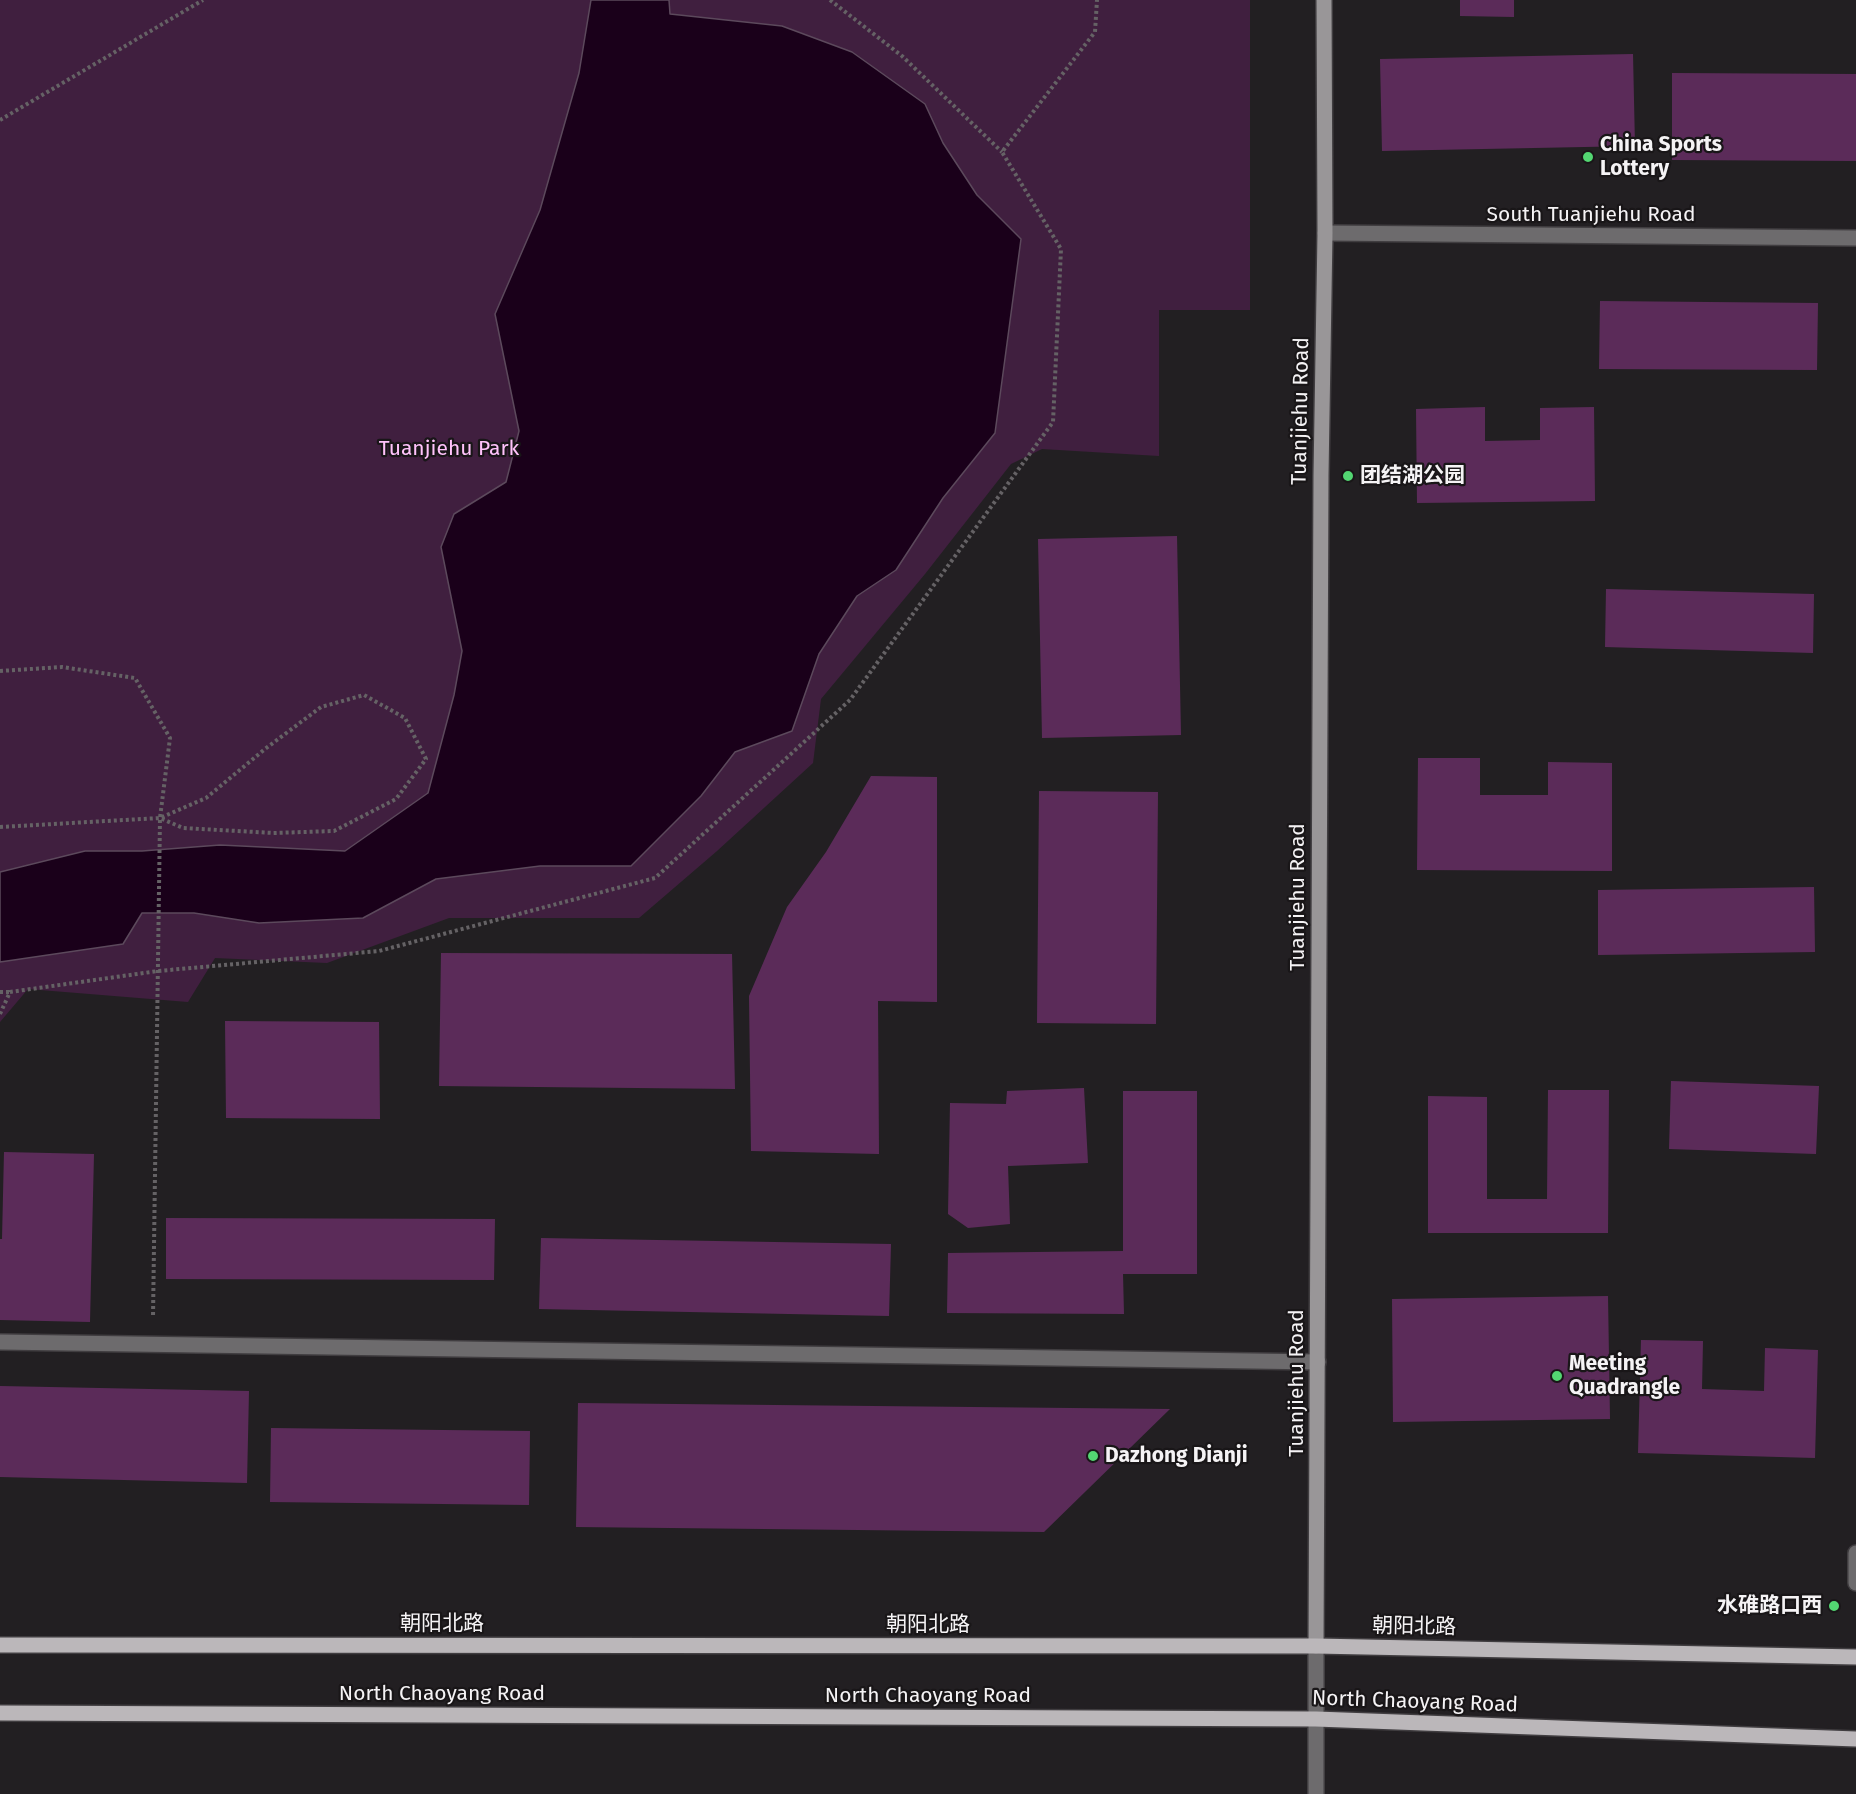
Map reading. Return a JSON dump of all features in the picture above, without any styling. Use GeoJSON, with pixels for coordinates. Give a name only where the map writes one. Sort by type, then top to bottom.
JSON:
{"type":"FeatureCollection","features":[{"type":"Feature","properties":{"kind":"main road","name":"朝阳北路"},"geometry":{"type":"LineString","coordinates":[[0,1645],[1316,1646],[1856,1657]]}},
{"type":"Feature","properties":{"kind":"main road","name":"North Chaoyang Road"},"geometry":{"type":"LineString","coordinates":[[0,1713],[1316,1719],[1856,1739]]}},
{"type":"Feature","properties":{"kind":"street","name":"Tuanjiehu Road"},"geometry":{"type":"LineString","coordinates":[[1316,1794],[1320,487],[1325,233],[1324,0]]}},
{"type":"Feature","properties":{"kind":"street","name":"South Tuanjiehu Road"},"geometry":{"type":"LineString","coordinates":[[1325,233],[1856,238]]}},
{"type":"Feature","properties":{"kind":"street"},"geometry":{"type":"LineString","coordinates":[[0,1342],[1318,1362]]}},
{"type":"Feature","properties":{"kind":"street"},"geometry":{"type":"LineString","coordinates":[[1856,1553],[1856,1583]]}},
{"type":"Feature","properties":{"kind":"path"},"geometry":{"type":"LineString","coordinates":[[0,120],[203,0]]}},
{"type":"Feature","properties":{"kind":"path"},"geometry":{"type":"LineString","coordinates":[[0,992],[158,971],[379,951],[655,878],[850,700],[1053,422],[1061,249],[1002,152],[902,56],[830,0]]}},
{"type":"Feature","properties":{"kind":"path"},"geometry":{"type":"LineString","coordinates":[[1002,152],[1095,32],[1097,0]]}},
{"type":"Feature","properties":{"kind":"path"},"geometry":{"type":"LineString","coordinates":[[0,671],[62,667],[135,678],[170,738],[160,818],[153,1344]]}},
{"type":"Feature","properties":{"kind":"path"},"geometry":{"type":"LineString","coordinates":[[0,827],[160,818],[206,798],[265,749],[321,707],[364,695],[405,718],[426,759],[396,799],[334,831],[273,833],[183,828],[160,818]]}},
{"type":"Feature","properties":{"kind":"path"},"geometry":{"type":"LineString","coordinates":[[0,1014],[10,992]]}},
{"type":"Feature","properties":{"kind":"green space","name":"Tuanjiehu Park"},"geometry":{"type":"Polygon","coordinates":[[[0,0],[1250,0],[1250,310],[1159,310],[1159,456],[1042,449],[1011,464],[925,574],[821,699],[813,763],[717,851],[639,918],[449,918],[327,963],[215,958],[188,1002],[28,989],[0,1022],[0,0]]]}},
{"type":"Feature","properties":{"kind":"shaded area"},"geometry":{"type":"Polygon","coordinates":[[[591,0],[669,0],[670,14],[782,26],[852,52],[925,104],[943,143],[977,195],[1021,239],[995,433],[943,498],[896,570],[857,596],[819,654],[792,731],[735,752],[701,796],[631,866],[540,866],[436,879],[363,918],[259,923],[194,913],[142,913],[123,944],[0,962],[0,872],[85,851],[142,851],[220,845],[345,851],[428,793],[454,695],[462,651],[441,547],[454,514],[506,482],[519,431],[495,314],[540,210],[579,73],[591,0]]]}},
{"type":"Feature","properties":{"kind":"building"},"geometry":{"type":"Polygon","coordinates":[[[1460,0],[1514,0],[1514,17],[1460,16],[1460,0]]]}},
{"type":"Feature","properties":{"kind":"building"},"geometry":{"type":"Polygon","coordinates":[[[1633,54],[1635,146],[1382,151],[1380,59],[1633,54]]]}},
{"type":"Feature","properties":{"kind":"building"},"geometry":{"type":"Polygon","coordinates":[[[1672,73],[1856,74],[1856,161],[1672,160],[1672,73]]]}},
{"type":"Feature","properties":{"kind":"building"},"geometry":{"type":"Polygon","coordinates":[[[1600,301],[1818,303],[1817,370],[1599,369],[1600,301]]]}},
{"type":"Feature","properties":{"kind":"building"},"geometry":{"type":"Polygon","coordinates":[[[1485,407],[1485,441],[1540,440],[1540,408],[1594,407],[1595,501],[1417,503],[1416,409],[1485,407]]]}},
{"type":"Feature","properties":{"kind":"building"},"geometry":{"type":"Polygon","coordinates":[[[1177,536],[1181,735],[1042,738],[1038,539],[1177,536]]]}},
{"type":"Feature","properties":{"kind":"building"},"geometry":{"type":"Polygon","coordinates":[[[1606,589],[1814,594],[1813,653],[1605,647],[1606,589]]]}},
{"type":"Feature","properties":{"kind":"building"},"geometry":{"type":"Polygon","coordinates":[[[1418,758],[1480,758],[1480,795],[1548,795],[1548,762],[1612,763],[1612,871],[1417,870],[1418,758]]]}},
{"type":"Feature","properties":{"kind":"building"},"geometry":{"type":"Polygon","coordinates":[[[871,776],[937,777],[937,1002],[878,1001],[879,1154],[751,1151],[749,996],[787,907],[826,852],[871,776]]]}},
{"type":"Feature","properties":{"kind":"building"},"geometry":{"type":"Polygon","coordinates":[[[1039,791],[1158,792],[1156,1024],[1037,1023],[1039,791]]]}},
{"type":"Feature","properties":{"kind":"building"},"geometry":{"type":"Polygon","coordinates":[[[1814,887],[1815,952],[1598,955],[1598,890],[1814,887]]]}},
{"type":"Feature","properties":{"kind":"building"},"geometry":{"type":"Polygon","coordinates":[[[441,953],[732,954],[735,1089],[439,1086],[441,953]]]}},
{"type":"Feature","properties":{"kind":"building"},"geometry":{"type":"Polygon","coordinates":[[[225,1021],[379,1022],[380,1119],[226,1118],[225,1021]]]}},
{"type":"Feature","properties":{"kind":"building"},"geometry":{"type":"Polygon","coordinates":[[[1671,1081],[1819,1086],[1816,1154],[1669,1149],[1671,1081]]]}},
{"type":"Feature","properties":{"kind":"building"},"geometry":{"type":"Polygon","coordinates":[[[1084,1088],[1088,1163],[1008,1166],[1010,1224],[968,1228],[948,1214],[950,1103],[1006,1104],[1007,1091],[1084,1088]]]}},
{"type":"Feature","properties":{"kind":"building"},"geometry":{"type":"Polygon","coordinates":[[[1548,1090],[1609,1090],[1608,1233],[1428,1233],[1428,1096],[1487,1097],[1487,1199],[1547,1199],[1548,1090]]]}},
{"type":"Feature","properties":{"kind":"building"},"geometry":{"type":"Polygon","coordinates":[[[1123,1091],[1197,1091],[1197,1274],[1123,1274],[1124,1314],[947,1313],[948,1253],[1123,1251],[1123,1091]]]}},
{"type":"Feature","properties":{"kind":"building"},"geometry":{"type":"Polygon","coordinates":[[[4,1152],[94,1154],[90,1322],[0,1320],[0,1239],[2,1239],[4,1152]]]}},
{"type":"Feature","properties":{"kind":"building"},"geometry":{"type":"Polygon","coordinates":[[[166,1218],[495,1219],[494,1280],[166,1279],[166,1218]]]}},
{"type":"Feature","properties":{"kind":"building"},"geometry":{"type":"Polygon","coordinates":[[[541,1238],[891,1244],[889,1316],[539,1309],[541,1238]]]}},
{"type":"Feature","properties":{"kind":"building"},"geometry":{"type":"Polygon","coordinates":[[[1608,1296],[1610,1419],[1393,1422],[1392,1299],[1608,1296]]]}},
{"type":"Feature","properties":{"kind":"building"},"geometry":{"type":"Polygon","coordinates":[[[1641,1340],[1703,1341],[1702,1389],[1764,1391],[1765,1348],[1818,1350],[1815,1458],[1638,1453],[1641,1340]]]}},
{"type":"Feature","properties":{"kind":"building"},"geometry":{"type":"Polygon","coordinates":[[[0,1386],[249,1391],[247,1483],[0,1477],[0,1386]]]}},
{"type":"Feature","properties":{"kind":"building"},"geometry":{"type":"Polygon","coordinates":[[[578,1403],[1170,1409],[1044,1532],[576,1527],[578,1403]]]}},
{"type":"Feature","properties":{"kind":"building"},"geometry":{"type":"Polygon","coordinates":[[[271,1428],[530,1431],[529,1505],[270,1502],[271,1428]]]}},
{"type":"Feature","properties":{"kind":"place","name":"China Sports Lottery"},"geometry":{"type":"Point","coordinates":[1588,157]}},
{"type":"Feature","properties":{"kind":"place","name":"团结湖公园"},"geometry":{"type":"Point","coordinates":[1348,476]}},
{"type":"Feature","properties":{"kind":"place","name":"Meeting Quadrangle"},"geometry":{"type":"Point","coordinates":[1557,1376]}},
{"type":"Feature","properties":{"kind":"place","name":"Dazhong Dianji"},"geometry":{"type":"Point","coordinates":[1093,1456]}},
{"type":"Feature","properties":{"kind":"place","name":"水碓路口西"},"geometry":{"type":"Point","coordinates":[1834,1606]}}]}
